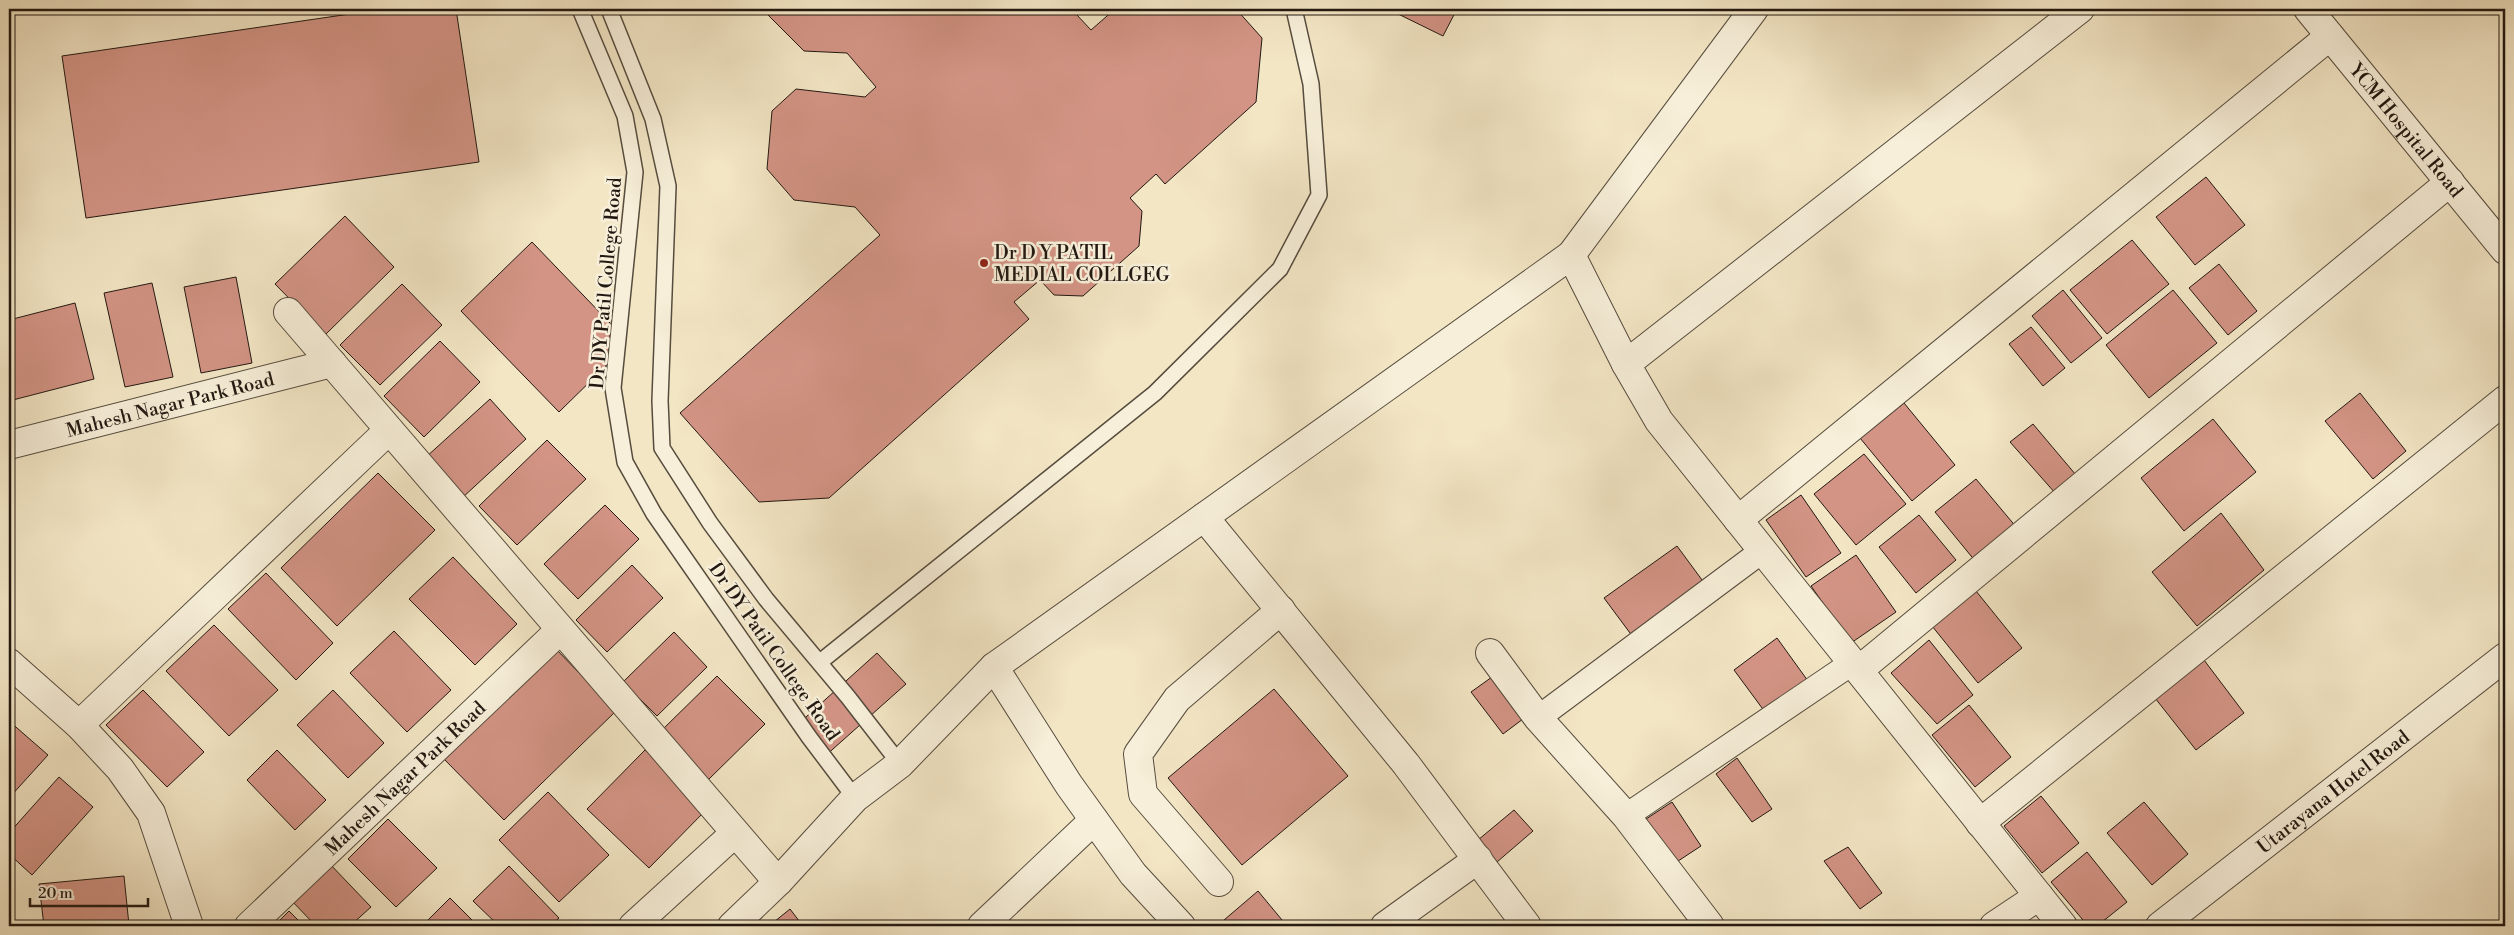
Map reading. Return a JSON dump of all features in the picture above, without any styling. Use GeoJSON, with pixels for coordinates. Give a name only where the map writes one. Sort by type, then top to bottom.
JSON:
{"type":"FeatureCollection","features":[{"type":"Feature","properties":{"kind":"street"},"geometry":{"type":"LineString","coordinates":[[732,926],[778,882],[855,798],[900,764],[994,667],[1571,255],[1754,9]]}},
{"type":"Feature","properties":{"kind":"street"},"geometry":{"type":"LineString","coordinates":[[1626,364],[2080,9]]}},
{"type":"Feature","properties":{"kind":"street","name":"YCM Hospital Road"},"geometry":{"type":"LineString","coordinates":[[2308,9],[2505,250]]}},
{"type":"Feature","properties":{"kind":"street"},"geometry":{"type":"LineString","coordinates":[[1738,520],[2330,36]]}},
{"type":"Feature","properties":{"kind":"street"},"geometry":{"type":"LineString","coordinates":[[1626,816],[1856,666],[2450,182]]}},
{"type":"Feature","properties":{"kind":"street"},"geometry":{"type":"LineString","coordinates":[[1571,255],[1626,364],[1659,421],[2063,926]]}},
{"type":"Feature","properties":{"kind":"street"},"geometry":{"type":"LineString","coordinates":[[288,312],[778,882]]}},
{"type":"Feature","properties":{"kind":"street","name":"Mahesh Nagar Park Road"},"geometry":{"type":"LineString","coordinates":[[9,445],[332,364]]}},
{"type":"Feature","properties":{"kind":"street"},"geometry":{"type":"LineString","coordinates":[[1980,823],[2505,400]]}},
{"type":"Feature","properties":{"kind":"street"},"geometry":{"type":"LineString","coordinates":[[79,725],[389,430]]}},
{"type":"Feature","properties":{"kind":"street"},"geometry":{"type":"LineString","coordinates":[[1204,517],[1406,764],[1527,926]]}},
{"type":"Feature","properties":{"kind":"street"},"geometry":{"type":"LineString","coordinates":[[1538,718],[1762,552]]}},
{"type":"Feature","properties":{"kind":"street"},"geometry":{"type":"LineString","coordinates":[[1219,882],[1143,794],[1138,754],[1177,699],[1280,610]]}},
{"type":"Feature","properties":{"kind":"street","name":"Mahesh Nagar Park Road"},"geometry":{"type":"LineString","coordinates":[[249,926],[560,630]]}},
{"type":"Feature","properties":{"kind":"street"},"geometry":{"type":"LineString","coordinates":[[1490,653],[1538,718],[1626,816],[1710,926]]}},
{"type":"Feature","properties":{"kind":"street","name":"Utarayana Hotel Road"},"geometry":{"type":"LineString","coordinates":[[2160,926],[2505,657]]}},
{"type":"Feature","properties":{"kind":"street"},"geometry":{"type":"LineString","coordinates":[[9,663],[79,725],[120,769],[151,813],[189,926]]}},
{"type":"Feature","properties":{"kind":"street"},"geometry":{"type":"LineString","coordinates":[[994,667],[1069,785],[1094,820],[1133,874],[1181,926]]}},
{"type":"Feature","properties":{"kind":"street"},"geometry":{"type":"LineString","coordinates":[[982,926],[1094,820]]}},
{"type":"Feature","properties":{"kind":"street"},"geometry":{"type":"LineString","coordinates":[[633,926],[735,833]]}},
{"type":"Feature","properties":{"kind":"street"},"geometry":{"type":"LineString","coordinates":[[1385,926],[1478,859]]}},
{"type":"Feature","properties":{"kind":"street"},"geometry":{"type":"LineString","coordinates":[[1994,926],[2039,896]]}},
{"type":"Feature","properties":{"kind":"lane","name":"Dr DY Patil College Road"},"geometry":{"type":"LineString","coordinates":[[580,9],[625,116],[635,172],[613,388],[625,462],[654,514],[809,737],[855,798]]}},
{"type":"Feature","properties":{"kind":"lane","name":"Dr DY Patil College Road"},"geometry":{"type":"LineString","coordinates":[[609,9],[652,119],[668,186],[660,401],[662,448],[710,522],[766,599],[820,662],[900,764]]}},
{"type":"Feature","properties":{"kind":"lane"},"geometry":{"type":"LineString","coordinates":[[820,662],[876,619],[1155,393],[1280,269],[1319,195],[1311,84],[1294,9]]}},
{"type":"Feature","properties":{"kind":"building"},"geometry":{"type":"Polygon","coordinates":[[[384,9],[456,9],[479,162],[86,218],[62,56],[384,9]]]}},
{"type":"Feature","properties":{"kind":"building","name":"Dr D Y PATIL MEDIAL COLLGEG"},"geometry":{"type":"Polygon","coordinates":[[[762,9],[937,9],[941,13],[945,9],[1077,9],[1076,14],[1091,30],[1115,9],[1236,9],[1262,38],[1256,102],[1165,184],[1156,174],[1130,198],[1142,211],[1139,246],[1083,296],[1054,295],[1040,280],[1014,302],[1029,319],[829,498],[759,502],[680,413],[880,235],[855,207],[794,200],[767,169],[772,111],[796,89],[865,97],[876,87],[847,53],[804,51],[762,9]]]}},
{"type":"Feature","properties":{"kind":"building"},"geometry":{"type":"Polygon","coordinates":[[[1388,9],[1457,9],[1443,36],[1388,9]]]}},
{"type":"Feature","properties":{"kind":"building"},"geometry":{"type":"Polygon","coordinates":[[[2206,177],[2245,225],[2195,265],[2156,217],[2206,177]]]}},
{"type":"Feature","properties":{"kind":"building"},"geometry":{"type":"Polygon","coordinates":[[[345,216],[394,267],[325,335],[275,284],[345,216]]]}},
{"type":"Feature","properties":{"kind":"building"},"geometry":{"type":"Polygon","coordinates":[[[2132,240],[2169,284],[2107,334],[2070,290],[2132,240]]]}},
{"type":"Feature","properties":{"kind":"building"},"geometry":{"type":"Polygon","coordinates":[[[532,242],[610,323],[610,342],[606,366],[559,412],[461,311],[532,242]]]}},
{"type":"Feature","properties":{"kind":"building"},"geometry":{"type":"Polygon","coordinates":[[[2219,264],[2257,311],[2228,335],[2189,288],[2219,264]]]}},
{"type":"Feature","properties":{"kind":"building"},"geometry":{"type":"Polygon","coordinates":[[[236,277],[252,363],[201,373],[184,287],[236,277]]]}},
{"type":"Feature","properties":{"kind":"building"},"geometry":{"type":"Polygon","coordinates":[[[152,283],[173,377],[125,387],[104,293],[152,283]]]}},
{"type":"Feature","properties":{"kind":"building"},"geometry":{"type":"Polygon","coordinates":[[[402,284],[442,325],[380,385],[340,345],[402,284]]]}},
{"type":"Feature","properties":{"kind":"building"},"geometry":{"type":"Polygon","coordinates":[[[2063,290],[2102,338],[2071,363],[2032,316],[2063,290]]]}},
{"type":"Feature","properties":{"kind":"building"},"geometry":{"type":"Polygon","coordinates":[[[2173,290],[2217,343],[2149,398],[2106,345],[2173,290]]]}},
{"type":"Feature","properties":{"kind":"building"},"geometry":{"type":"Polygon","coordinates":[[[75,303],[94,379],[9,401],[9,320],[75,303]]]}},
{"type":"Feature","properties":{"kind":"building"},"geometry":{"type":"Polygon","coordinates":[[[2031,327],[2065,368],[2043,386],[2009,344],[2031,327]]]}},
{"type":"Feature","properties":{"kind":"building"},"geometry":{"type":"Polygon","coordinates":[[[440,341],[480,382],[424,437],[384,396],[440,341]]]}},
{"type":"Feature","properties":{"kind":"building"},"geometry":{"type":"Polygon","coordinates":[[[2360,393],[2406,451],[2373,479],[2325,421],[2360,393]]]}},
{"type":"Feature","properties":{"kind":"building"},"geometry":{"type":"Polygon","coordinates":[[[490,399],[526,439],[462,498],[425,458],[490,399]]]}},
{"type":"Feature","properties":{"kind":"building"},"geometry":{"type":"Polygon","coordinates":[[[1904,403],[1955,465],[1912,501],[1860,438],[1904,403]]]}},
{"type":"Feature","properties":{"kind":"building"},"geometry":{"type":"Polygon","coordinates":[[[2213,419],[2256,472],[2184,531],[2141,478],[2213,419]]]}},
{"type":"Feature","properties":{"kind":"building"},"geometry":{"type":"Polygon","coordinates":[[[2033,424],[2076,475],[2056,494],[2010,442],[2033,424]]]}},
{"type":"Feature","properties":{"kind":"building"},"geometry":{"type":"Polygon","coordinates":[[[547,440],[586,479],[517,545],[479,506],[547,440]]]}},
{"type":"Feature","properties":{"kind":"building"},"geometry":{"type":"Polygon","coordinates":[[[1864,454],[1906,504],[1856,545],[1814,494],[1864,454]]]}},
{"type":"Feature","properties":{"kind":"building"},"geometry":{"type":"Polygon","coordinates":[[[378,473],[435,530],[337,626],[281,568],[378,473]]]}},
{"type":"Feature","properties":{"kind":"building"},"geometry":{"type":"Polygon","coordinates":[[[1976,479],[2017,528],[1976,562],[1935,512],[1976,479]]]}},
{"type":"Feature","properties":{"kind":"building"},"geometry":{"type":"Polygon","coordinates":[[[1801,495],[1841,553],[1806,577],[1766,520],[1801,495]]]}},
{"type":"Feature","properties":{"kind":"building"},"geometry":{"type":"Polygon","coordinates":[[[605,505],[639,539],[578,599],[544,564],[605,505]]]}},
{"type":"Feature","properties":{"kind":"building"},"geometry":{"type":"Polygon","coordinates":[[[2221,513],[2264,570],[2197,626],[2152,572],[2221,513]]]}},
{"type":"Feature","properties":{"kind":"building"},"geometry":{"type":"Polygon","coordinates":[[[1919,515],[1956,560],[1916,593],[1879,547],[1919,515]]]}},
{"type":"Feature","properties":{"kind":"building"},"geometry":{"type":"Polygon","coordinates":[[[1677,546],[1705,584],[1633,637],[1604,598],[1677,546]]]}},
{"type":"Feature","properties":{"kind":"building"},"geometry":{"type":"Polygon","coordinates":[[[1856,555],[1896,612],[1851,643],[1811,586],[1856,555]]]}},
{"type":"Feature","properties":{"kind":"building"},"geometry":{"type":"Polygon","coordinates":[[[453,557],[517,624],[475,665],[409,599],[453,557]]]}},
{"type":"Feature","properties":{"kind":"building"},"geometry":{"type":"Polygon","coordinates":[[[632,565],[663,598],[607,652],[576,620],[632,565]]]}},
{"type":"Feature","properties":{"kind":"building"},"geometry":{"type":"Polygon","coordinates":[[[266,573],[333,643],[296,680],[228,609],[266,573]]]}},
{"type":"Feature","properties":{"kind":"building"},"geometry":{"type":"Polygon","coordinates":[[[1976,591],[2022,648],[1978,683],[1932,626],[1976,591]]]}},
{"type":"Feature","properties":{"kind":"building"},"geometry":{"type":"Polygon","coordinates":[[[214,625],[278,690],[229,736],[166,671],[214,625]]]}},
{"type":"Feature","properties":{"kind":"building"},"geometry":{"type":"Polygon","coordinates":[[[394,631],[451,690],[407,732],[350,673],[394,631]]]}},
{"type":"Feature","properties":{"kind":"building"},"geometry":{"type":"Polygon","coordinates":[[[674,632],[707,667],[657,716],[623,682],[674,632]]]}},
{"type":"Feature","properties":{"kind":"building"},"geometry":{"type":"Polygon","coordinates":[[[1777,638],[1808,681],[1765,712],[1734,670],[1777,638]]]}},
{"type":"Feature","properties":{"kind":"building"},"geometry":{"type":"Polygon","coordinates":[[[1929,640],[1973,695],[1937,724],[1891,673],[1929,640]]]}},
{"type":"Feature","properties":{"kind":"building"},"geometry":{"type":"Polygon","coordinates":[[[555,648],[616,711],[504,820],[442,757],[555,648]]]}},
{"type":"Feature","properties":{"kind":"building"},"geometry":{"type":"Polygon","coordinates":[[[877,653],[906,684],[824,757],[796,726],[877,653]]]}},
{"type":"Feature","properties":{"kind":"building"},"geometry":{"type":"Polygon","coordinates":[[[2204,660],[2244,713],[2196,750],[2155,698],[2204,660]]]}},
{"type":"Feature","properties":{"kind":"building"},"geometry":{"type":"Polygon","coordinates":[[[717,676],[765,724],[708,780],[660,732],[717,676]]]}},
{"type":"Feature","properties":{"kind":"building"},"geometry":{"type":"Polygon","coordinates":[[[1492,677],[1523,719],[1503,734],[1471,692],[1492,677]]]}},
{"type":"Feature","properties":{"kind":"building"},"geometry":{"type":"Polygon","coordinates":[[[1274,689],[1348,776],[1242,865],[1168,778],[1274,689]]]}},
{"type":"Feature","properties":{"kind":"building"},"geometry":{"type":"Polygon","coordinates":[[[143,690],[204,752],[167,787],[106,725],[143,690]]]}},
{"type":"Feature","properties":{"kind":"building"},"geometry":{"type":"Polygon","coordinates":[[[333,690],[384,743],[348,778],[297,725],[333,690]]]}},
{"type":"Feature","properties":{"kind":"building"},"geometry":{"type":"Polygon","coordinates":[[[1969,705],[2011,757],[1975,787],[1932,735],[1969,705]]]}},
{"type":"Feature","properties":{"kind":"building"},"geometry":{"type":"Polygon","coordinates":[[[9,721],[48,755],[9,798],[9,721]]]}},
{"type":"Feature","properties":{"kind":"building"},"geometry":{"type":"Polygon","coordinates":[[[277,750],[326,800],[295,830],[247,780],[277,750]]]}},
{"type":"Feature","properties":{"kind":"building"},"geometry":{"type":"Polygon","coordinates":[[[645,750],[706,810],[649,868],[587,809],[645,750]]]}},
{"type":"Feature","properties":{"kind":"building"},"geometry":{"type":"Polygon","coordinates":[[[1737,758],[1772,809],[1752,822],[1716,774],[1737,758]]]}},
{"type":"Feature","properties":{"kind":"building"},"geometry":{"type":"Polygon","coordinates":[[[59,777],[93,807],[32,875],[9,854],[9,833],[59,777]]]}},
{"type":"Feature","properties":{"kind":"building"},"geometry":{"type":"Polygon","coordinates":[[[548,792],[609,855],[559,902],[499,840],[548,792]]]}},
{"type":"Feature","properties":{"kind":"building"},"geometry":{"type":"Polygon","coordinates":[[[2041,796],[2079,843],[2042,873],[2004,826],[2041,796]]]}},
{"type":"Feature","properties":{"kind":"building"},"geometry":{"type":"Polygon","coordinates":[[[1672,802],[1701,846],[1672,865],[1643,821],[1672,802]]]}},
{"type":"Feature","properties":{"kind":"building"},"geometry":{"type":"Polygon","coordinates":[[[2144,802],[2188,854],[2152,885],[2107,833],[2144,802]]]}},
{"type":"Feature","properties":{"kind":"building"},"geometry":{"type":"Polygon","coordinates":[[[1514,810],[1533,831],[1497,862],[1478,840],[1514,810]]]}},
{"type":"Feature","properties":{"kind":"building"},"geometry":{"type":"Polygon","coordinates":[[[388,819],[437,868],[396,907],[348,859],[388,819]]]}},
{"type":"Feature","properties":{"kind":"building"},"geometry":{"type":"Polygon","coordinates":[[[1848,847],[1882,893],[1860,909],[1824,861],[1848,847]]]}},
{"type":"Feature","properties":{"kind":"building"},"geometry":{"type":"Polygon","coordinates":[[[2087,852],[2127,902],[2097,926],[2088,926],[2051,882],[2087,852]]]}},
{"type":"Feature","properties":{"kind":"building"},"geometry":{"type":"Polygon","coordinates":[[[328,862],[371,907],[350,926],[316,926],[290,899],[328,862]]]}},
{"type":"Feature","properties":{"kind":"building"},"geometry":{"type":"Polygon","coordinates":[[[509,866],[559,918],[550,926],[499,926],[473,901],[509,866]]]}},
{"type":"Feature","properties":{"kind":"building"},"geometry":{"type":"Polygon","coordinates":[[[124,876],[129,925],[44,926],[39,884],[124,876]]]}},
{"type":"Feature","properties":{"kind":"building"},"geometry":{"type":"Polygon","coordinates":[[[1258,891],[1287,926],[1217,926],[1258,891]]]}},
{"type":"Feature","properties":{"kind":"building"},"geometry":{"type":"Polygon","coordinates":[[[450,898],[478,926],[422,926],[450,898]]]}},
{"type":"Feature","properties":{"kind":"building"},"geometry":{"type":"Polygon","coordinates":[[[790,909],[803,926],[769,926],[790,909]]]}},
{"type":"Feature","properties":{"kind":"building"},"geometry":{"type":"Polygon","coordinates":[[[289,911],[304,926],[274,926],[289,911]]]}},
{"type":"Feature","properties":{"kind":"place","name":"Dr D Y PATIL MEDIAL COLLGEG"},"geometry":{"type":"Point","coordinates":[984,263]}}]}
